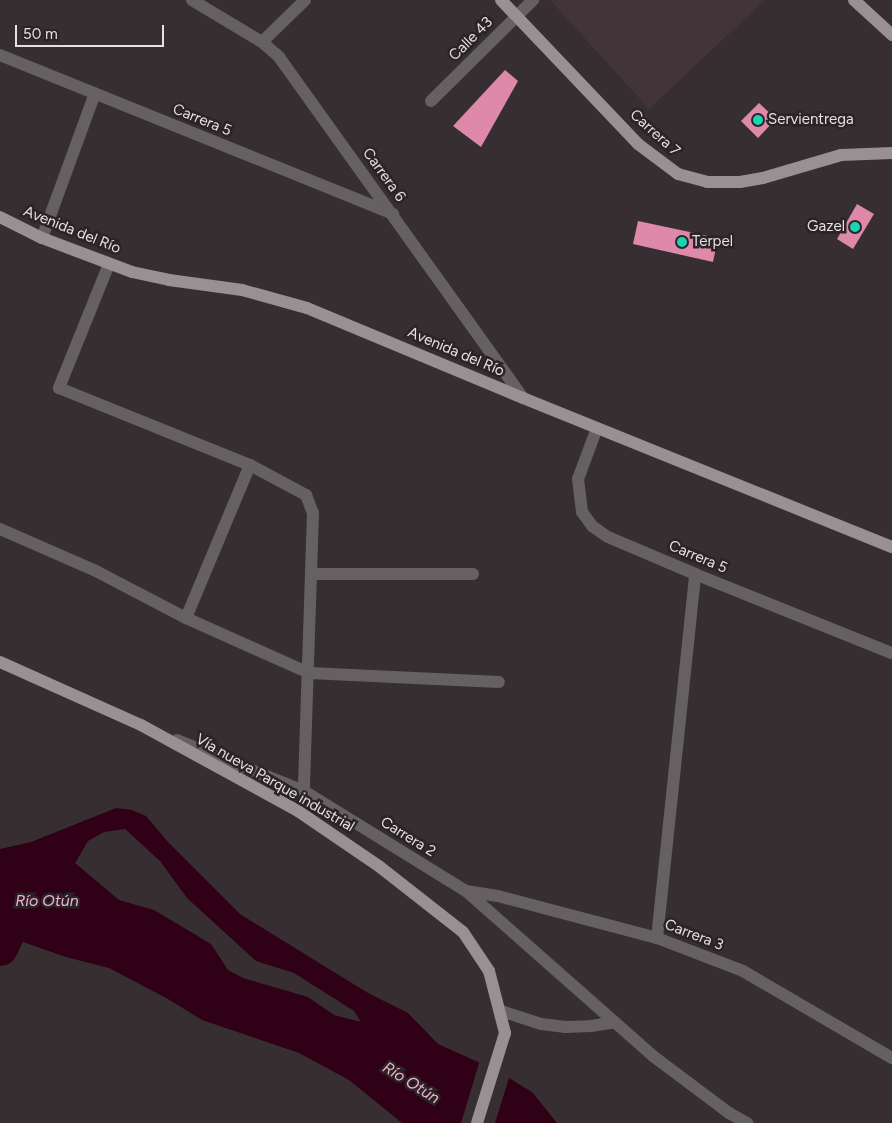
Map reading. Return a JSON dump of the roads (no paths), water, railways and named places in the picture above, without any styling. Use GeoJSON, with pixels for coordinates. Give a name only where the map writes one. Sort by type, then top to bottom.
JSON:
{"type":"FeatureCollection","features":[{"type":"Feature","properties":{"kind":"main road","name":"Carrera 7"},"geometry":{"type":"LineString","coordinates":[[501,0],[638,144],[665,166],[690,179],[707,182],[740,182],[763,178],[841,155],[892,153]]}},
{"type":"Feature","properties":{"kind":"main road"},"geometry":{"type":"LineString","coordinates":[[854,0],[892,35]]}},
{"type":"Feature","properties":{"kind":"main road","name":"Avenida del Río"},"geometry":{"type":"LineString","coordinates":[[0,217],[42,238],[109,264],[169,280],[242,290],[307,308],[523,398],[892,546]]}},
{"type":"Feature","properties":{"kind":"main road","name":"Carrera 2"},"geometry":{"type":"LineString","coordinates":[[0,662],[141,725]]}},
{"type":"Feature","properties":{"kind":"main road","name":"Vía nueva Parque industrial"},"geometry":{"type":"LineString","coordinates":[[141,725],[298,812],[340,838],[414,892],[463,932],[478,951],[490,971],[505,1033],[477,1123]]}},
{"type":"Feature","properties":{"kind":"street","name":"Carrera 6"},"geometry":{"type":"LineString","coordinates":[[192,0],[262,42],[279,57],[523,398]]}},
{"type":"Feature","properties":{"kind":"street"},"geometry":{"type":"LineString","coordinates":[[262,42],[305,0]]}},
{"type":"Feature","properties":{"kind":"street","name":"Calle 43"},"geometry":{"type":"LineString","coordinates":[[431,101],[533,0]]}},
{"type":"Feature","properties":{"kind":"street","name":"Carrera 5"},"geometry":{"type":"LineString","coordinates":[[0,55],[392,214]]}},
{"type":"Feature","properties":{"kind":"street"},"geometry":{"type":"LineString","coordinates":[[42,238],[94,93]]}},
{"type":"Feature","properties":{"kind":"street"},"geometry":{"type":"LineString","coordinates":[[109,264],[59,388],[250,465],[306,496],[313,513],[310,673],[304,791]]}},
{"type":"Feature","properties":{"kind":"street","name":"Carrera 5"},"geometry":{"type":"LineString","coordinates":[[597,428],[578,479],[582,512],[592,526],[608,537],[695,574],[892,653]]}},
{"type":"Feature","properties":{"kind":"street"},"geometry":{"type":"LineString","coordinates":[[186,618],[250,465]]}},
{"type":"Feature","properties":{"kind":"street"},"geometry":{"type":"LineString","coordinates":[[0,529],[94,570],[186,618],[310,673],[499,682]]}},
{"type":"Feature","properties":{"kind":"street"},"geometry":{"type":"LineString","coordinates":[[311,574],[473,574]]}},
{"type":"Feature","properties":{"kind":"street"},"geometry":{"type":"LineString","coordinates":[[657,938],[695,574]]}},
{"type":"Feature","properties":{"kind":"street","name":"Carrera 2"},"geometry":{"type":"LineString","coordinates":[[141,725],[304,791],[466,891],[653,1056],[729,1113],[747,1123]]}},
{"type":"Feature","properties":{"kind":"street","name":"Carrera 3"},"geometry":{"type":"LineString","coordinates":[[466,891],[498,896],[657,938],[743,972],[892,1058]]}},
{"type":"Feature","properties":{"kind":"street"},"geometry":{"type":"LineString","coordinates":[[501,1012],[541,1024],[566,1027],[591,1026],[615,1022]]}},
{"type":"Feature","properties":{"kind":"water","name":"Río Otún"},"geometry":{"type":"Polygon","coordinates":[[[116,808],[132,810],[146,816],[168,842],[240,914],[368,993],[408,1013],[438,1044],[498,1071],[533,1093],[557,1123],[402,1123],[349,1080],[299,1053],[202,1020],[168,999],[109,968],[66,957],[0,934],[0,849],[31,842],[116,808]],[[125,829],[104,832],[88,841],[75,863],[119,900],[154,910],[211,944],[228,970],[243,978],[308,997],[334,1015],[361,1022],[354,1011],[294,973],[256,961],[187,898],[160,861],[125,829]]]}},
{"type":"Feature","properties":{"kind":"waterway"},"geometry":{"type":"LineString","coordinates":[[0,948],[22,902]]}},
{"type":"Feature","properties":{"kind":"place","name":"Servientrega"},"geometry":{"type":"Point","coordinates":[758,120]}},
{"type":"Feature","properties":{"kind":"place","name":"Gazel"},"geometry":{"type":"Point","coordinates":[855,227]}},
{"type":"Feature","properties":{"kind":"place","name":"Terpel"},"geometry":{"type":"Point","coordinates":[682,242]}}]}
